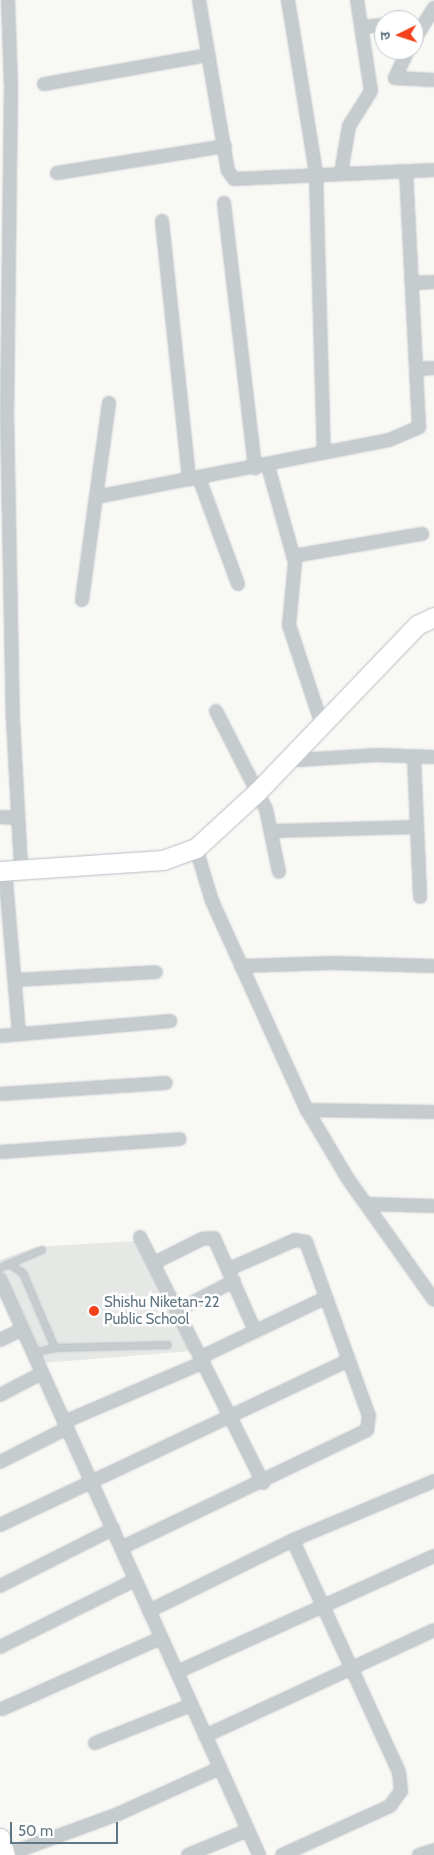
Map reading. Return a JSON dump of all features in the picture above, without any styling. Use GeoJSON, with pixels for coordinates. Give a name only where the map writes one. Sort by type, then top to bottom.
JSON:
{"type":"FeatureCollection","features":[{"type":"Feature","properties":{"kind":"street"},"geometry":{"type":"LineString","coordinates":[[8,0],[4,34],[4,500],[6,656],[18,818],[9,870],[14,980],[19,1034]]}},
{"type":"Feature","properties":{"kind":"street"},"geometry":{"type":"LineString","coordinates":[[199,0],[228,171],[234,179],[316,173],[406,173],[434,170]]}},
{"type":"Feature","properties":{"kind":"street"},"geometry":{"type":"LineString","coordinates":[[288,0],[316,173],[324,451]]}},
{"type":"Feature","properties":{"kind":"street"},"geometry":{"type":"LineString","coordinates":[[341,173],[350,126],[371,91],[357,0]]}},
{"type":"Feature","properties":{"kind":"street"},"geometry":{"type":"LineString","coordinates":[[424,18],[434,8]]}},
{"type":"Feature","properties":{"kind":"street"},"geometry":{"type":"LineString","coordinates":[[362,27],[374,26]]}},
{"type":"Feature","properties":{"kind":"street"},"geometry":{"type":"LineString","coordinates":[[44,84],[208,55]]}},
{"type":"Feature","properties":{"kind":"street"},"geometry":{"type":"LineString","coordinates":[[403,60],[395,78],[434,80]]}},
{"type":"Feature","properties":{"kind":"street"},"geometry":{"type":"LineString","coordinates":[[57,173],[225,146]]}},
{"type":"Feature","properties":{"kind":"street"},"geometry":{"type":"LineString","coordinates":[[96,497],[262,467],[324,451],[389,440],[417,430],[420,422],[406,173]]}},
{"type":"Feature","properties":{"kind":"street"},"geometry":{"type":"LineString","coordinates":[[224,203],[262,467],[293,556],[289,625],[321,722]]}},
{"type":"Feature","properties":{"kind":"street"},"geometry":{"type":"LineString","coordinates":[[162,221],[194,479],[238,584]]}},
{"type":"Feature","properties":{"kind":"street"},"geometry":{"type":"LineString","coordinates":[[413,283],[434,282]]}},
{"type":"Feature","properties":{"kind":"street"},"geometry":{"type":"LineString","coordinates":[[417,369],[434,368]]}},
{"type":"Feature","properties":{"kind":"street"},"geometry":{"type":"LineString","coordinates":[[82,600],[109,403]]}},
{"type":"Feature","properties":{"kind":"street"},"geometry":{"type":"LineString","coordinates":[[293,556],[422,534]]}},
{"type":"Feature","properties":{"kind":"street"},"geometry":{"type":"LineString","coordinates":[[9,870],[163,860],[196,848],[258,791],[283,761],[417,624],[434,617]]}},
{"type":"Feature","properties":{"kind":"street"},"geometry":{"type":"LineString","coordinates":[[216,711],[258,791],[272,831],[280,872]]}},
{"type":"Feature","properties":{"kind":"street"},"geometry":{"type":"LineString","coordinates":[[283,761],[376,755],[434,757]]}},
{"type":"Feature","properties":{"kind":"street"},"geometry":{"type":"LineString","coordinates":[[414,757],[420,897]]}},
{"type":"Feature","properties":{"kind":"street"},"geometry":{"type":"LineString","coordinates":[[0,817],[18,818]]}},
{"type":"Feature","properties":{"kind":"street"},"geometry":{"type":"LineString","coordinates":[[272,831],[417,827]]}},
{"type":"Feature","properties":{"kind":"street"},"geometry":{"type":"LineString","coordinates":[[196,848],[212,901],[307,1110],[367,1204],[434,1300]]}},
{"type":"Feature","properties":{"kind":"street"},"geometry":{"type":"LineString","coordinates":[[241,966],[332,963],[434,966]]}},
{"type":"Feature","properties":{"kind":"street"},"geometry":{"type":"LineString","coordinates":[[14,980],[156,972]]}},
{"type":"Feature","properties":{"kind":"street"},"geometry":{"type":"LineString","coordinates":[[0,1036],[170,1021]]}},
{"type":"Feature","properties":{"kind":"street"},"geometry":{"type":"LineString","coordinates":[[0,1094],[166,1083]]}},
{"type":"Feature","properties":{"kind":"street"},"geometry":{"type":"LineString","coordinates":[[307,1110],[434,1112]]}},
{"type":"Feature","properties":{"kind":"street"},"geometry":{"type":"LineString","coordinates":[[0,1152],[180,1139]]}},
{"type":"Feature","properties":{"kind":"street"},"geometry":{"type":"LineString","coordinates":[[367,1204],[434,1206]]}},
{"type":"Feature","properties":{"kind":"street"},"geometry":{"type":"LineString","coordinates":[[140,1237],[263,1483]]}},
{"type":"Feature","properties":{"kind":"street"},"geometry":{"type":"LineString","coordinates":[[154,1264],[211,1237],[229,1269],[255,1331]]}},
{"type":"Feature","properties":{"kind":"street"},"geometry":{"type":"LineString","coordinates":[[121,1548],[263,1483],[368,1430],[369,1416],[346,1361],[303,1240],[229,1269]]}},
{"type":"Feature","properties":{"kind":"street"},"geometry":{"type":"LineString","coordinates":[[0,1279],[259,1855]]}},
{"type":"Feature","properties":{"kind":"street"},"geometry":{"type":"LineString","coordinates":[[178,1310],[234,1281]]}},
{"type":"Feature","properties":{"kind":"street"},"geometry":{"type":"LineString","coordinates":[[0,1462],[66,1425],[325,1298]]}},
{"type":"Feature","properties":{"kind":"street"},"geometry":{"type":"LineString","coordinates":[[0,1340],[23,1329]]}},
{"type":"Feature","properties":{"kind":"street"},"geometry":{"type":"LineString","coordinates":[[0,1525],[346,1361]]}},
{"type":"Feature","properties":{"kind":"street"},"geometry":{"type":"LineString","coordinates":[[0,1395],[42,1373]]}},
{"type":"Feature","properties":{"kind":"street"},"geometry":{"type":"LineString","coordinates":[[149,1611],[294,1540],[434,1481]]}},
{"type":"Feature","properties":{"kind":"street"},"geometry":{"type":"LineString","coordinates":[[0,1586],[113,1529]]}},
{"type":"Feature","properties":{"kind":"street"},"geometry":{"type":"LineString","coordinates":[[282,1855],[390,1806],[402,1791],[399,1772],[321,1604],[294,1540]]}},
{"type":"Feature","properties":{"kind":"street"},"geometry":{"type":"LineString","coordinates":[[177,1672],[321,1604],[434,1556]]}},
{"type":"Feature","properties":{"kind":"street"},"geometry":{"type":"LineString","coordinates":[[0,1647],[135,1580]]}},
{"type":"Feature","properties":{"kind":"street"},"geometry":{"type":"LineString","coordinates":[[206,1736],[434,1630]]}},
{"type":"Feature","properties":{"kind":"street"},"geometry":{"type":"LineString","coordinates":[[2,1709],[161,1638]]}},
{"type":"Feature","properties":{"kind":"street"},"geometry":{"type":"LineString","coordinates":[[95,1743],[191,1704]]}},
{"type":"Feature","properties":{"kind":"street"},"geometry":{"type":"LineString","coordinates":[[0,1838],[5,1855],[118,1814],[220,1768]]}},
{"type":"Feature","properties":{"kind":"street"},"geometry":{"type":"LineString","coordinates":[[188,1855],[248,1830]]}},
{"type":"Feature","properties":{"kind":"street"},"geometry":{"type":"LineString","coordinates":[[419,1855],[434,1850]]}},
{"type":"Feature","properties":{"kind":"lane"},"geometry":{"type":"LineString","coordinates":[[0,1268],[42,1250]]}},
{"type":"Feature","properties":{"kind":"lane"},"geometry":{"type":"LineString","coordinates":[[9,1264],[23,1273],[55,1348]]}},
{"type":"Feature","properties":{"kind":"lane"},"geometry":{"type":"LineString","coordinates":[[34,1353],[55,1348],[168,1345]]}},
{"type":"Feature","properties":{"kind":"shaded area","name":"Shishu Niketan-22 Public School"},"geometry":{"type":"Polygon","coordinates":[[[135,1241],[191,1351],[42,1363],[0,1271],[0,1260],[35,1247],[135,1241]]]}},
{"type":"Feature","properties":{"kind":"place","name":"Shishu Niketan-22 Public School"},"geometry":{"type":"Point","coordinates":[94,1311]}}]}
